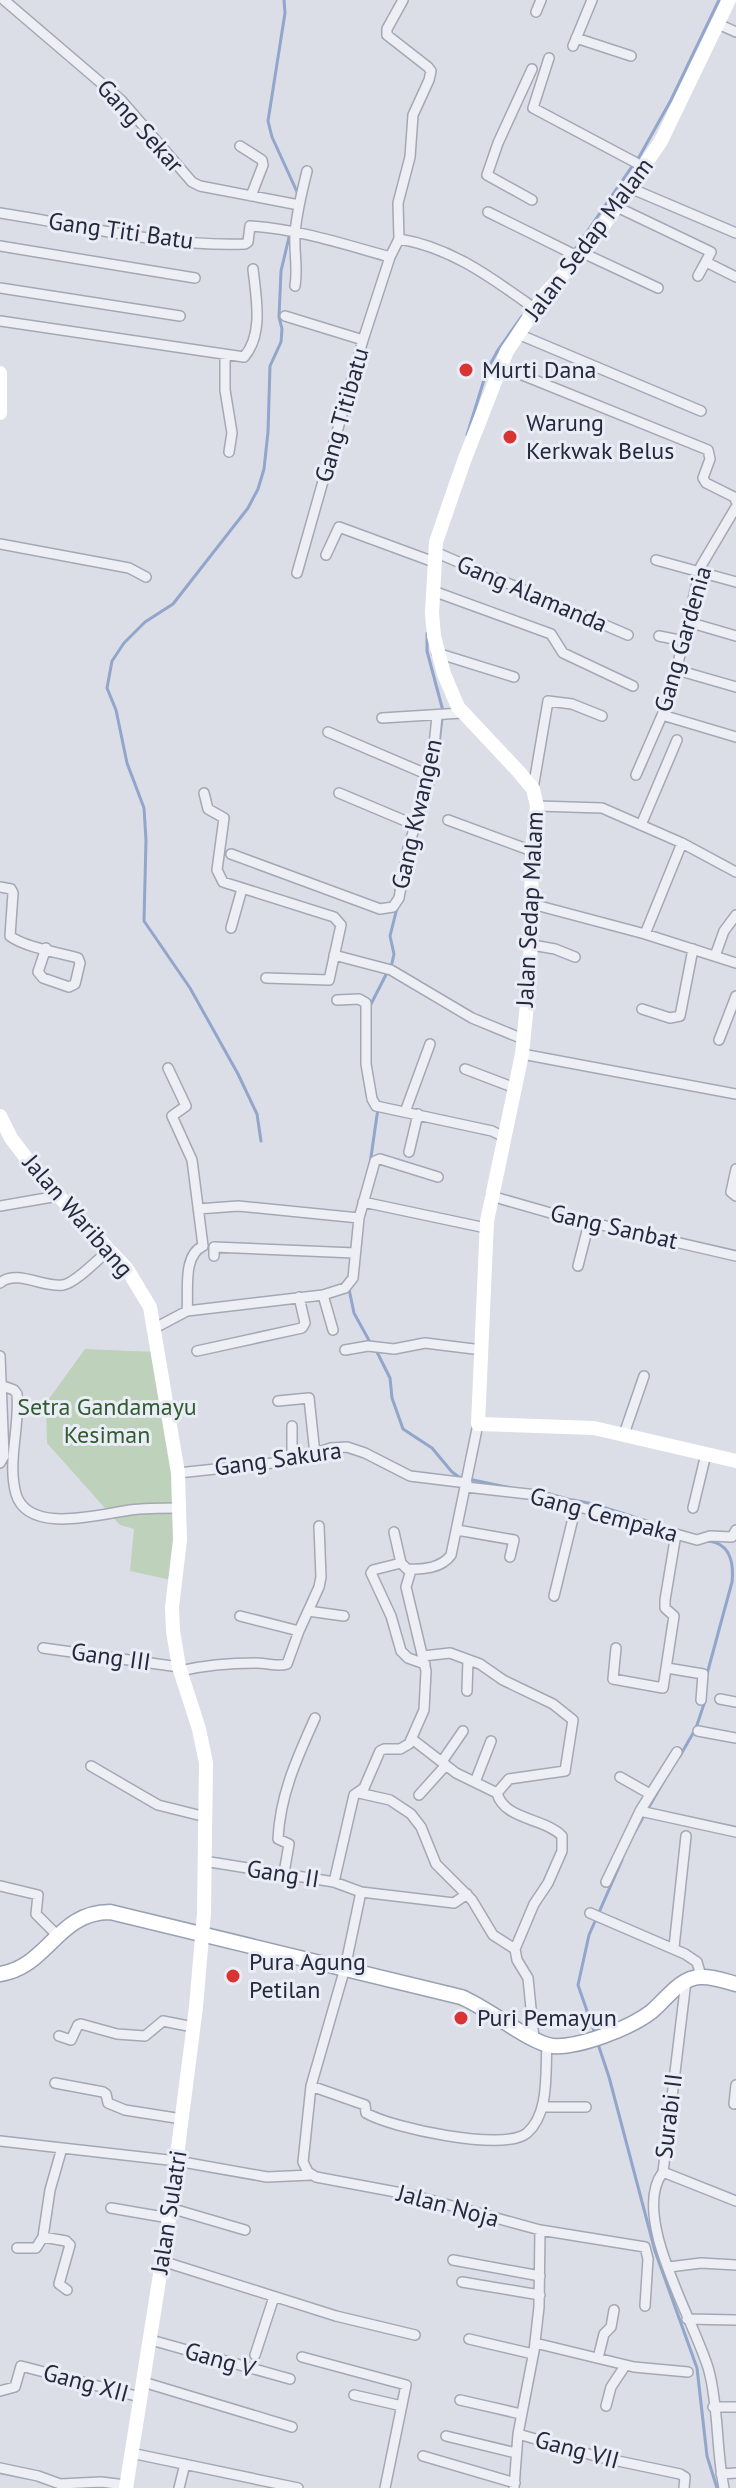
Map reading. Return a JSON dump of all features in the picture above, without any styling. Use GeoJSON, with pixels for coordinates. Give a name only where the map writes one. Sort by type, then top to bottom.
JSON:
{"type":"FeatureCollection","features":[{"type":"Feature","properties":{"kind":"street","name":"Gang Sekar"},"geometry":{"type":"LineString","coordinates":[[4,0],[121,100],[192,182],[297,205]]}},
{"type":"Feature","properties":{"kind":"street"},"geometry":{"type":"LineString","coordinates":[[403,0],[387,29],[387,35],[431,71],[413,115],[410,157],[398,203],[399,239],[468,264],[531,306]]}},
{"type":"Feature","properties":{"kind":"street"},"geometry":{"type":"LineString","coordinates":[[536,12],[541,0]]}},
{"type":"Feature","properties":{"kind":"street"},"geometry":{"type":"LineString","coordinates":[[592,0],[574,42],[631,56]]}},
{"type":"Feature","properties":{"kind":"street","name":"Jalan Sedap Malam"},"geometry":{"type":"LineString","coordinates":[[478,1424],[486,1228],[522,1047],[532,945],[532,851],[537,806],[533,789],[462,713],[454,699],[437,653],[432,619],[432,559],[446,510],[500,366],[531,306],[630,188],[638,163],[668,129],[729,0]]}},
{"type":"Feature","properties":{"kind":"street"},"geometry":{"type":"LineString","coordinates":[[718,24],[736,32]]}},
{"type":"Feature","properties":{"kind":"street"},"geometry":{"type":"LineString","coordinates":[[549,58],[533,101],[534,109],[638,163]]}},
{"type":"Feature","properties":{"kind":"street"},"geometry":{"type":"LineString","coordinates":[[532,69],[487,175],[532,200]]}},
{"type":"Feature","properties":{"kind":"street"},"geometry":{"type":"LineString","coordinates":[[240,146],[262,160],[263,165],[251,196]]}},
{"type":"Feature","properties":{"kind":"street"},"geometry":{"type":"LineString","coordinates":[[295,286],[298,265],[291,231],[307,171]]}},
{"type":"Feature","properties":{"kind":"street"},"geometry":{"type":"LineString","coordinates":[[630,188],[736,233]]}},
{"type":"Feature","properties":{"kind":"street"},"geometry":{"type":"LineString","coordinates":[[617,207],[711,252],[698,276]]}},
{"type":"Feature","properties":{"kind":"street"},"geometry":{"type":"LineString","coordinates":[[488,212],[658,288]]}},
{"type":"Feature","properties":{"kind":"street","name":"Gang Titi Batu"},"geometry":{"type":"LineString","coordinates":[[0,213],[145,237],[242,244],[248,242],[250,226],[291,231]]}},
{"type":"Feature","properties":{"kind":"street"},"geometry":{"type":"LineString","coordinates":[[291,231],[390,257]]}},
{"type":"Feature","properties":{"kind":"street","name":"Gang Titibatu"},"geometry":{"type":"LineString","coordinates":[[297,573],[363,340],[390,257],[399,239]]}},
{"type":"Feature","properties":{"kind":"street"},"geometry":{"type":"LineString","coordinates":[[0,246],[195,278]]}},
{"type":"Feature","properties":{"kind":"street"},"geometry":{"type":"LineString","coordinates":[[706,262],[736,277]]}},
{"type":"Feature","properties":{"kind":"street"},"geometry":{"type":"LineString","coordinates":[[0,321],[245,356],[255,334],[257,311],[253,269]]}},
{"type":"Feature","properties":{"kind":"street"},"geometry":{"type":"LineString","coordinates":[[0,288],[180,316]]}},
{"type":"Feature","properties":{"kind":"street"},"geometry":{"type":"LineString","coordinates":[[285,316],[363,340]]}},
{"type":"Feature","properties":{"kind":"street"},"geometry":{"type":"LineString","coordinates":[[518,334],[701,411]]}},
{"type":"Feature","properties":{"kind":"street"},"geometry":{"type":"LineString","coordinates":[[225,355],[225,390],[232,433],[229,452]]}},
{"type":"Feature","properties":{"kind":"street","name":"Gang Gardenia"},"geometry":{"type":"LineString","coordinates":[[500,366],[708,450],[710,459],[703,478],[706,483],[734,497],[736,504],[700,571],[677,670],[636,775]]}},
{"type":"Feature","properties":{"kind":"street"},"geometry":{"type":"LineString","coordinates":[[0,373],[0,413]]}},
{"type":"Feature","properties":{"kind":"street","name":"Gang Alamanda"},"geometry":{"type":"LineString","coordinates":[[326,555],[339,527],[432,559],[628,635]]}},
{"type":"Feature","properties":{"kind":"street"},"geometry":{"type":"LineString","coordinates":[[0,544],[129,568],[146,577]]}},
{"type":"Feature","properties":{"kind":"street"},"geometry":{"type":"LineString","coordinates":[[656,560],[736,582]]}},
{"type":"Feature","properties":{"kind":"street"},"geometry":{"type":"LineString","coordinates":[[433,591],[551,634],[563,653],[633,686]]}},
{"type":"Feature","properties":{"kind":"street"},"geometry":{"type":"LineString","coordinates":[[688,622],[736,636]]}},
{"type":"Feature","properties":{"kind":"street"},"geometry":{"type":"LineString","coordinates":[[659,636],[684,641]]}},
{"type":"Feature","properties":{"kind":"street"},"geometry":{"type":"LineString","coordinates":[[437,653],[514,677]]}},
{"type":"Feature","properties":{"kind":"street"},"geometry":{"type":"LineString","coordinates":[[677,670],[736,687]]}},
{"type":"Feature","properties":{"kind":"street"},"geometry":{"type":"LineString","coordinates":[[533,789],[548,701],[572,704],[602,716]]}},
{"type":"Feature","properties":{"kind":"street","name":"Gang Kwangen"},"geometry":{"type":"LineString","coordinates":[[231,854],[380,909],[393,907],[399,898],[415,825],[431,776],[441,715],[462,713]]}},
{"type":"Feature","properties":{"kind":"street"},"geometry":{"type":"LineString","coordinates":[[382,718],[441,715]]}},
{"type":"Feature","properties":{"kind":"street"},"geometry":{"type":"LineString","coordinates":[[662,715],[736,737]]}},
{"type":"Feature","properties":{"kind":"street"},"geometry":{"type":"LineString","coordinates":[[328,732],[431,776]]}},
{"type":"Feature","properties":{"kind":"street"},"geometry":{"type":"LineString","coordinates":[[641,825],[677,740]]}},
{"type":"Feature","properties":{"kind":"street"},"geometry":{"type":"LineString","coordinates":[[204,793],[208,809],[224,818],[217,862],[218,876],[223,882],[337,919],[341,925],[331,978],[327,981],[266,978]]}},
{"type":"Feature","properties":{"kind":"street"},"geometry":{"type":"LineString","coordinates":[[339,793],[415,825]]}},
{"type":"Feature","properties":{"kind":"street"},"geometry":{"type":"LineString","coordinates":[[537,806],[602,808],[682,843],[736,872]]}},
{"type":"Feature","properties":{"kind":"street"},"geometry":{"type":"LineString","coordinates":[[448,820],[532,851]]}},
{"type":"Feature","properties":{"kind":"street"},"geometry":{"type":"LineString","coordinates":[[645,934],[682,843]]}},
{"type":"Feature","properties":{"kind":"street"},"geometry":{"type":"LineString","coordinates":[[0,887],[11,889],[13,893],[5,919],[10,936],[78,958],[80,963],[75,984],[69,987],[43,978],[38,972],[46,948]]}},
{"type":"Feature","properties":{"kind":"street"},"geometry":{"type":"LineString","coordinates":[[231,928],[242,889]]}},
{"type":"Feature","properties":{"kind":"street"},"geometry":{"type":"LineString","coordinates":[[532,904],[645,934],[736,963]]}},
{"type":"Feature","properties":{"kind":"street"},"geometry":{"type":"LineString","coordinates":[[715,956],[724,931],[736,915]]}},
{"type":"Feature","properties":{"kind":"street"},"geometry":{"type":"LineString","coordinates":[[532,945],[575,957]]}},
{"type":"Feature","properties":{"kind":"street"},"geometry":{"type":"LineString","coordinates":[[642,1009],[670,1018],[680,1016],[693,949]]}},
{"type":"Feature","properties":{"kind":"street"},"geometry":{"type":"LineString","coordinates":[[334,955],[387,968],[522,1047],[736,1094]]}},
{"type":"Feature","properties":{"kind":"street"},"geometry":{"type":"LineString","coordinates":[[719,1040],[736,996]]}},
{"type":"Feature","properties":{"kind":"street"},"geometry":{"type":"LineString","coordinates":[[337,1000],[359,999],[366,1003],[366,1064],[372,1099],[378,1107],[418,1114],[504,1137]]}},
{"type":"Feature","properties":{"kind":"street"},"geometry":{"type":"LineString","coordinates":[[405,1112],[430,1044]]}},
{"type":"Feature","properties":{"kind":"street"},"geometry":{"type":"LineString","coordinates":[[168,1068],[186,1106],[173,1118],[192,1160],[203,1246],[194,1251],[190,1260],[187,1311]]}},
{"type":"Feature","properties":{"kind":"street"},"geometry":{"type":"LineString","coordinates":[[465,1069],[515,1088]]}},
{"type":"Feature","properties":{"kind":"street"},"geometry":{"type":"LineString","coordinates":[[409,1152],[418,1114]]}},
{"type":"Feature","properties":{"kind":"street","name":"Jalan Waribang"},"geometry":{"type":"LineString","coordinates":[[0,1116],[17,1147],[58,1196],[110,1249],[145,1296],[152,1315],[178,1473],[180,1551],[172,1614],[180,1669],[204,1751],[203,1934]]}},
{"type":"Feature","properties":{"kind":"street"},"geometry":{"type":"LineString","coordinates":[[153,1329],[187,1311],[323,1295],[349,1284],[357,1218],[377,1159],[438,1177]]}},
{"type":"Feature","properties":{"kind":"street"},"geometry":{"type":"LineString","coordinates":[[736,1169],[731,1192],[736,1196]]}},
{"type":"Feature","properties":{"kind":"street"},"geometry":{"type":"LineString","coordinates":[[0,1206],[58,1196]]}},
{"type":"Feature","properties":{"kind":"street","name":"Gang Sanbat"},"geometry":{"type":"LineString","coordinates":[[491,1196],[589,1223],[736,1256]]}},
{"type":"Feature","properties":{"kind":"street"},"geometry":{"type":"LineString","coordinates":[[363,1202],[486,1228]]}},
{"type":"Feature","properties":{"kind":"street"},"geometry":{"type":"LineString","coordinates":[[198,1209],[238,1206],[357,1218]]}},
{"type":"Feature","properties":{"kind":"street"},"geometry":{"type":"LineString","coordinates":[[578,1266],[589,1223]]}},
{"type":"Feature","properties":{"kind":"street"},"geometry":{"type":"LineString","coordinates":[[214,1256],[214,1247],[353,1253]]}},
{"type":"Feature","properties":{"kind":"street"},"geometry":{"type":"LineString","coordinates":[[0,1283],[10,1278],[51,1285],[69,1283],[110,1249]]}},
{"type":"Feature","properties":{"kind":"street"},"geometry":{"type":"LineString","coordinates":[[323,1295],[333,1330]]}},
{"type":"Feature","properties":{"kind":"street"},"geometry":{"type":"LineString","coordinates":[[197,1351],[302,1328],[305,1323],[299,1297]]}},
{"type":"Feature","properties":{"kind":"street"},"geometry":{"type":"LineString","coordinates":[[345,1350],[373,1346],[408,1347],[425,1343],[482,1350]]}},
{"type":"Feature","properties":{"kind":"street"},"geometry":{"type":"LineString","coordinates":[[0,1356],[4,1456],[0,1463]]}},
{"type":"Feature","properties":{"kind":"street"},"geometry":{"type":"LineString","coordinates":[[624,1434],[644,1376]]}},
{"type":"Feature","properties":{"kind":"street"},"geometry":{"type":"LineString","coordinates":[[3,1386],[17,1394],[13,1462],[15,1491],[22,1506],[49,1517],[81,1519],[129,1510],[180,1508]]}},
{"type":"Feature","properties":{"kind":"street"},"geometry":{"type":"LineString","coordinates":[[278,1401],[309,1398],[315,1454]]}},
{"type":"Feature","properties":{"kind":"street"},"geometry":{"type":"LineString","coordinates":[[394,1532],[404,1568],[411,1570],[445,1562],[451,1555],[478,1424],[577,1427],[624,1434],[736,1461]]}},
{"type":"Feature","properties":{"kind":"street"},"geometry":{"type":"LineString","coordinates":[[292,1426],[292,1461]]}},
{"type":"Feature","properties":{"kind":"street","name":"Gang Sakura"},"geometry":{"type":"LineString","coordinates":[[178,1473],[292,1461],[331,1448],[347,1447],[410,1476],[467,1481]]}},
{"type":"Feature","properties":{"kind":"street"},"geometry":{"type":"LineString","coordinates":[[693,1508],[706,1454]]}},
{"type":"Feature","properties":{"kind":"street","name":"Gang Cempaka"},"geometry":{"type":"LineString","coordinates":[[467,1481],[537,1495],[702,1539],[732,1537],[736,1530]]}},
{"type":"Feature","properties":{"kind":"street"},"geometry":{"type":"LineString","coordinates":[[554,1596],[576,1506]]}},
{"type":"Feature","properties":{"kind":"street"},"geometry":{"type":"LineString","coordinates":[[180,1669],[225,1664],[285,1665],[321,1577],[319,1526]]}},
{"type":"Feature","properties":{"kind":"street"},"geometry":{"type":"LineString","coordinates":[[457,1530],[513,1539],[515,1542],[510,1557]]}},
{"type":"Feature","properties":{"kind":"street"},"geometry":{"type":"LineString","coordinates":[[616,1648],[614,1680],[661,1689],[674,1616],[665,1605],[676,1534]]}},
{"type":"Feature","properties":{"kind":"street"},"geometry":{"type":"LineString","coordinates":[[401,1563],[371,1573],[391,1616],[401,1651],[408,1658],[424,1660],[445,1653],[468,1660],[511,1685],[553,1704],[574,1722],[565,1771],[509,1779],[497,1793]]}},
{"type":"Feature","properties":{"kind":"street"},"geometry":{"type":"LineString","coordinates":[[334,1882],[353,1798],[367,1784],[380,1751],[404,1748],[412,1739],[424,1710],[424,1660],[406,1587],[411,1570]]}},
{"type":"Feature","properties":{"kind":"street"},"geometry":{"type":"LineString","coordinates":[[308,1611],[344,1616]]}},
{"type":"Feature","properties":{"kind":"street"},"geometry":{"type":"LineString","coordinates":[[240,1616],[299,1631]]}},
{"type":"Feature","properties":{"kind":"street","name":"Gang III"},"geometry":{"type":"LineString","coordinates":[[43,1648],[180,1669]]}},
{"type":"Feature","properties":{"kind":"street"},"geometry":{"type":"LineString","coordinates":[[467,1691],[468,1660]]}},
{"type":"Feature","properties":{"kind":"street"},"geometry":{"type":"LineString","coordinates":[[667,1668],[703,1674],[701,1700]]}},
{"type":"Feature","properties":{"kind":"street"},"geometry":{"type":"LineString","coordinates":[[720,1699],[736,1702]]}},
{"type":"Feature","properties":{"kind":"street"},"geometry":{"type":"LineString","coordinates":[[284,1873],[289,1843],[278,1839],[281,1806],[288,1777],[315,1718]]}},
{"type":"Feature","properties":{"kind":"street"},"geometry":{"type":"LineString","coordinates":[[419,1795],[444,1763],[463,1731]]}},
{"type":"Feature","properties":{"kind":"street"},"geometry":{"type":"LineString","coordinates":[[698,1731],[736,1738]]}},
{"type":"Feature","properties":{"kind":"street"},"geometry":{"type":"LineString","coordinates":[[311,2086],[366,2105],[366,2113],[379,2120],[475,2140],[520,2137],[529,2132],[543,2107],[540,2042],[528,1978],[517,1960],[515,1949],[534,1904],[561,1855],[563,1846],[560,1833],[510,1809],[500,1801],[497,1793],[456,1773],[412,1739]]}},
{"type":"Feature","properties":{"kind":"street"},"geometry":{"type":"LineString","coordinates":[[475,1782],[491,1741]]}},
{"type":"Feature","properties":{"kind":"street"},"geometry":{"type":"LineString","coordinates":[[606,1882],[650,1794],[677,1752]]}},
{"type":"Feature","properties":{"kind":"street"},"geometry":{"type":"LineString","coordinates":[[91,1766],[147,1801],[206,1817]]}},
{"type":"Feature","properties":{"kind":"street"},"geometry":{"type":"LineString","coordinates":[[620,1777],[650,1794]]}},
{"type":"Feature","properties":{"kind":"street"},"geometry":{"type":"LineString","coordinates":[[359,1793],[390,1800],[411,1814],[421,1827],[434,1862],[467,1894],[493,1935],[515,1949]]}},
{"type":"Feature","properties":{"kind":"street"},"geometry":{"type":"LineString","coordinates":[[643,1811],[736,1832]]}},
{"type":"Feature","properties":{"kind":"street"},"geometry":{"type":"LineString","coordinates":[[674,1947],[686,1836]]}},
{"type":"Feature","properties":{"kind":"street","name":"Gang II"},"geometry":{"type":"LineString","coordinates":[[204,1861],[334,1882],[361,1892],[454,1903],[467,1894]]}},
{"type":"Feature","properties":{"kind":"street"},"geometry":{"type":"LineString","coordinates":[[1,1886],[38,1895],[36,1914],[57,1935]]}},
{"type":"Feature","properties":{"kind":"street"},"geometry":{"type":"LineString","coordinates":[[294,2177],[303,2162],[311,2086],[345,1968],[361,1892]]}},
{"type":"Feature","properties":{"kind":"street"},"geometry":{"type":"LineString","coordinates":[[0,1974],[22,1968],[79,1918],[98,1912],[124,1914],[468,2000],[540,2042],[569,2045],[638,2021],[693,1979],[697,1962],[674,1947],[594,1914]]}},
{"type":"Feature","properties":{"kind":"street","name":"Jalan Sulatri"},"geometry":{"type":"LineString","coordinates":[[126,2486],[177,2161],[203,1934]]}},
{"type":"Feature","properties":{"kind":"street"},"geometry":{"type":"LineString","coordinates":[[693,1979],[736,1984]]}},
{"type":"Feature","properties":{"kind":"street","name":"Surabi II"},"geometry":{"type":"LineString","coordinates":[[693,1979],[663,2172],[736,2201]]}},
{"type":"Feature","properties":{"kind":"street"},"geometry":{"type":"LineString","coordinates":[[59,2036],[71,2040],[81,2024],[117,2034],[145,2036],[163,2021],[193,2027]]}},
{"type":"Feature","properties":{"kind":"street"},"geometry":{"type":"LineString","coordinates":[[55,2083],[105,2093],[108,2103],[125,2110],[182,2119]]}},
{"type":"Feature","properties":{"kind":"street"},"geometry":{"type":"LineString","coordinates":[[734,2104],[736,2085]]}},
{"type":"Feature","properties":{"kind":"street"},"geometry":{"type":"LineString","coordinates":[[543,2107],[586,2107]]}},
{"type":"Feature","properties":{"kind":"street","name":"Jalan Noja"},"geometry":{"type":"LineString","coordinates":[[0,2141],[177,2161],[267,2177],[311,2175],[412,2195],[540,2230],[645,2247],[648,2259],[645,2306]]}},
{"type":"Feature","properties":{"kind":"street"},"geometry":{"type":"LineString","coordinates":[[17,2248],[36,2248],[43,2237],[50,2190],[62,2148]]}},
{"type":"Feature","properties":{"kind":"street"},"geometry":{"type":"LineString","coordinates":[[303,2162],[311,2175]]}},
{"type":"Feature","properties":{"kind":"street"},"geometry":{"type":"LineString","coordinates":[[663,2172],[654,2189],[652,2215],[687,2319],[709,2372],[724,2488]]}},
{"type":"Feature","properties":{"kind":"street"},"geometry":{"type":"LineString","coordinates":[[111,2208],[169,2213],[245,2230]]}},
{"type":"Feature","properties":{"kind":"street"},"geometry":{"type":"LineString","coordinates":[[423,2456],[514,2486],[518,2434],[535,2343],[540,2295],[540,2230]]}},
{"type":"Feature","properties":{"kind":"street"},"geometry":{"type":"LineString","coordinates":[[43,2237],[66,2241],[70,2245],[59,2284],[67,2290]]}},
{"type":"Feature","properties":{"kind":"street"},"geometry":{"type":"LineString","coordinates":[[453,2260],[540,2276]]}},
{"type":"Feature","properties":{"kind":"street"},"geometry":{"type":"LineString","coordinates":[[162,2261],[336,2316],[415,2335]]}},
{"type":"Feature","properties":{"kind":"street"},"geometry":{"type":"LineString","coordinates":[[669,2267],[701,2263],[736,2265]]}},
{"type":"Feature","properties":{"kind":"street"},"geometry":{"type":"LineString","coordinates":[[462,2282],[540,2295]]}},
{"type":"Feature","properties":{"kind":"street"},"geometry":{"type":"LineString","coordinates":[[255,2355],[274,2297]]}},
{"type":"Feature","properties":{"kind":"street"},"geometry":{"type":"LineString","coordinates":[[598,2358],[604,2334],[611,2327],[614,2310]]}},
{"type":"Feature","properties":{"kind":"street"},"geometry":{"type":"LineString","coordinates":[[687,2319],[736,2320]]}},
{"type":"Feature","properties":{"kind":"street"},"geometry":{"type":"LineString","coordinates":[[469,2339],[533,2354]]}},
{"type":"Feature","properties":{"kind":"street","name":"Gang V"},"geometry":{"type":"LineString","coordinates":[[151,2340],[290,2379]]}},
{"type":"Feature","properties":{"kind":"street"},"geometry":{"type":"LineString","coordinates":[[535,2343],[625,2366],[688,2372]]}},
{"type":"Feature","properties":{"kind":"street"},"geometry":{"type":"LineString","coordinates":[[302,2357],[404,2383],[406,2387],[385,2488]]}},
{"type":"Feature","properties":{"kind":"street","name":"Gang XII"},"geometry":{"type":"LineString","coordinates":[[0,2391],[15,2387],[21,2366],[142,2390]]}},
{"type":"Feature","properties":{"kind":"street"},"geometry":{"type":"LineString","coordinates":[[606,2406],[611,2387],[625,2366]]}},
{"type":"Feature","properties":{"kind":"street"},"geometry":{"type":"LineString","coordinates":[[142,2390],[292,2427]]}},
{"type":"Feature","properties":{"kind":"street"},"geometry":{"type":"LineString","coordinates":[[354,2395],[402,2406]]}},
{"type":"Feature","properties":{"kind":"street"},"geometry":{"type":"LineString","coordinates":[[460,2400],[521,2414]]}},
{"type":"Feature","properties":{"kind":"street"},"geometry":{"type":"LineString","coordinates":[[713,2407],[736,2407]]}},
{"type":"Feature","properties":{"kind":"street","name":"Gang VII"},"geometry":{"type":"LineString","coordinates":[[518,2434],[599,2457],[683,2475],[684,2488]]}},
{"type":"Feature","properties":{"kind":"street"},"geometry":{"type":"LineString","coordinates":[[446,2436],[516,2453]]}},
{"type":"Feature","properties":{"kind":"street"},"geometry":{"type":"LineString","coordinates":[[131,2453],[235,2475],[265,2485],[298,2488]]}},
{"type":"Feature","properties":{"kind":"street"},"geometry":{"type":"LineString","coordinates":[[179,2488],[185,2464]]}},
{"type":"Feature","properties":{"kind":"street"},"geometry":{"type":"LineString","coordinates":[[0,2468],[60,2484],[101,2482],[126,2486]]}},
{"type":"Feature","properties":{"kind":"street"},"geometry":{"type":"LineString","coordinates":[[721,2474],[736,2473]]}},
{"type":"Feature","properties":{"kind":"street"},"geometry":{"type":"LineString","coordinates":[[232,2488],[235,2475]]}},
{"type":"Feature","properties":{"kind":"green space","name":"Setra Gandamayu Kesiman"},"geometry":{"type":"Polygon","coordinates":[[[85,1349],[156,1352],[176,1494],[171,1580],[130,1571],[134,1529],[120,1525],[47,1443],[46,1403],[85,1349]]]}},
{"type":"Feature","properties":{"kind":"waterway"},"geometry":{"type":"LineString","coordinates":[[284,0],[285,13],[268,121],[298,194]]}},
{"type":"Feature","properties":{"kind":"waterway"},"geometry":{"type":"LineString","coordinates":[[638,159],[671,100],[719,0]]}},
{"type":"Feature","properties":{"kind":"waterway"},"geometry":{"type":"LineString","coordinates":[[567,261],[633,165]]}},
{"type":"Feature","properties":{"kind":"waterway"},"geometry":{"type":"LineString","coordinates":[[261,1141],[257,1114],[238,1074],[190,988],[144,921],[144,808],[127,763],[116,710],[107,688],[112,661],[124,643],[145,622],[173,604],[248,508],[258,489],[264,469],[268,432],[270,366],[281,342],[281,271],[290,233]]}},
{"type":"Feature","properties":{"kind":"waterway"},"geometry":{"type":"LineString","coordinates":[[467,435],[487,370],[522,316]]}},
{"type":"Feature","properties":{"kind":"waterway"},"geometry":{"type":"LineString","coordinates":[[427,633],[427,651],[443,711]]}},
{"type":"Feature","properties":{"kind":"waterway"},"geometry":{"type":"LineString","coordinates":[[436,770],[442,718]]}},
{"type":"Feature","properties":{"kind":"waterway"},"geometry":{"type":"LineString","coordinates":[[370,1006],[392,963],[394,954],[390,936],[397,908]]}},
{"type":"Feature","properties":{"kind":"waterway"},"geometry":{"type":"LineString","coordinates":[[370,1164],[378,1108]]}},
{"type":"Feature","properties":{"kind":"waterway"},"geometry":{"type":"LineString","coordinates":[[349,1289],[354,1313],[371,1344]]}},
{"type":"Feature","properties":{"kind":"waterway"},"geometry":{"type":"LineString","coordinates":[[376,1350],[390,1378],[392,1398],[403,1429],[432,1448],[459,1477],[511,1488]]}},
{"type":"Feature","properties":{"kind":"waterway"},"geometry":{"type":"LineString","coordinates":[[573,1500],[669,1528]]}},
{"type":"Feature","properties":{"kind":"waterway"},"geometry":{"type":"LineString","coordinates":[[706,1541],[720,1545],[729,1554],[732,1575],[707,1674]]}},
{"type":"Feature","properties":{"kind":"waterway"},"geometry":{"type":"LineString","coordinates":[[680,1756],[696,1728],[705,1701]]}},
{"type":"Feature","properties":{"kind":"waterway"},"geometry":{"type":"LineString","coordinates":[[633,1835],[665,1779]]}},
{"type":"Feature","properties":{"kind":"waterway"},"geometry":{"type":"LineString","coordinates":[[595,2034],[578,1985],[589,1935],[622,1860]]}},
{"type":"Feature","properties":{"kind":"waterway"},"geometry":{"type":"LineString","coordinates":[[597,2041],[655,2251],[697,2368],[707,2456],[717,2488]]}},
{"type":"Feature","properties":{"kind":"place","name":"Murti Dana"},"geometry":{"type":"Point","coordinates":[466,370]}},
{"type":"Feature","properties":{"kind":"place","name":"Warung Kerkwak Belus"},"geometry":{"type":"Point","coordinates":[510,437]}},
{"type":"Feature","properties":{"kind":"place","name":"Pura Agung Petilan"},"geometry":{"type":"Point","coordinates":[233,1976]}},
{"type":"Feature","properties":{"kind":"place","name":"Puri Pemayun"},"geometry":{"type":"Point","coordinates":[461,2018]}}]}
